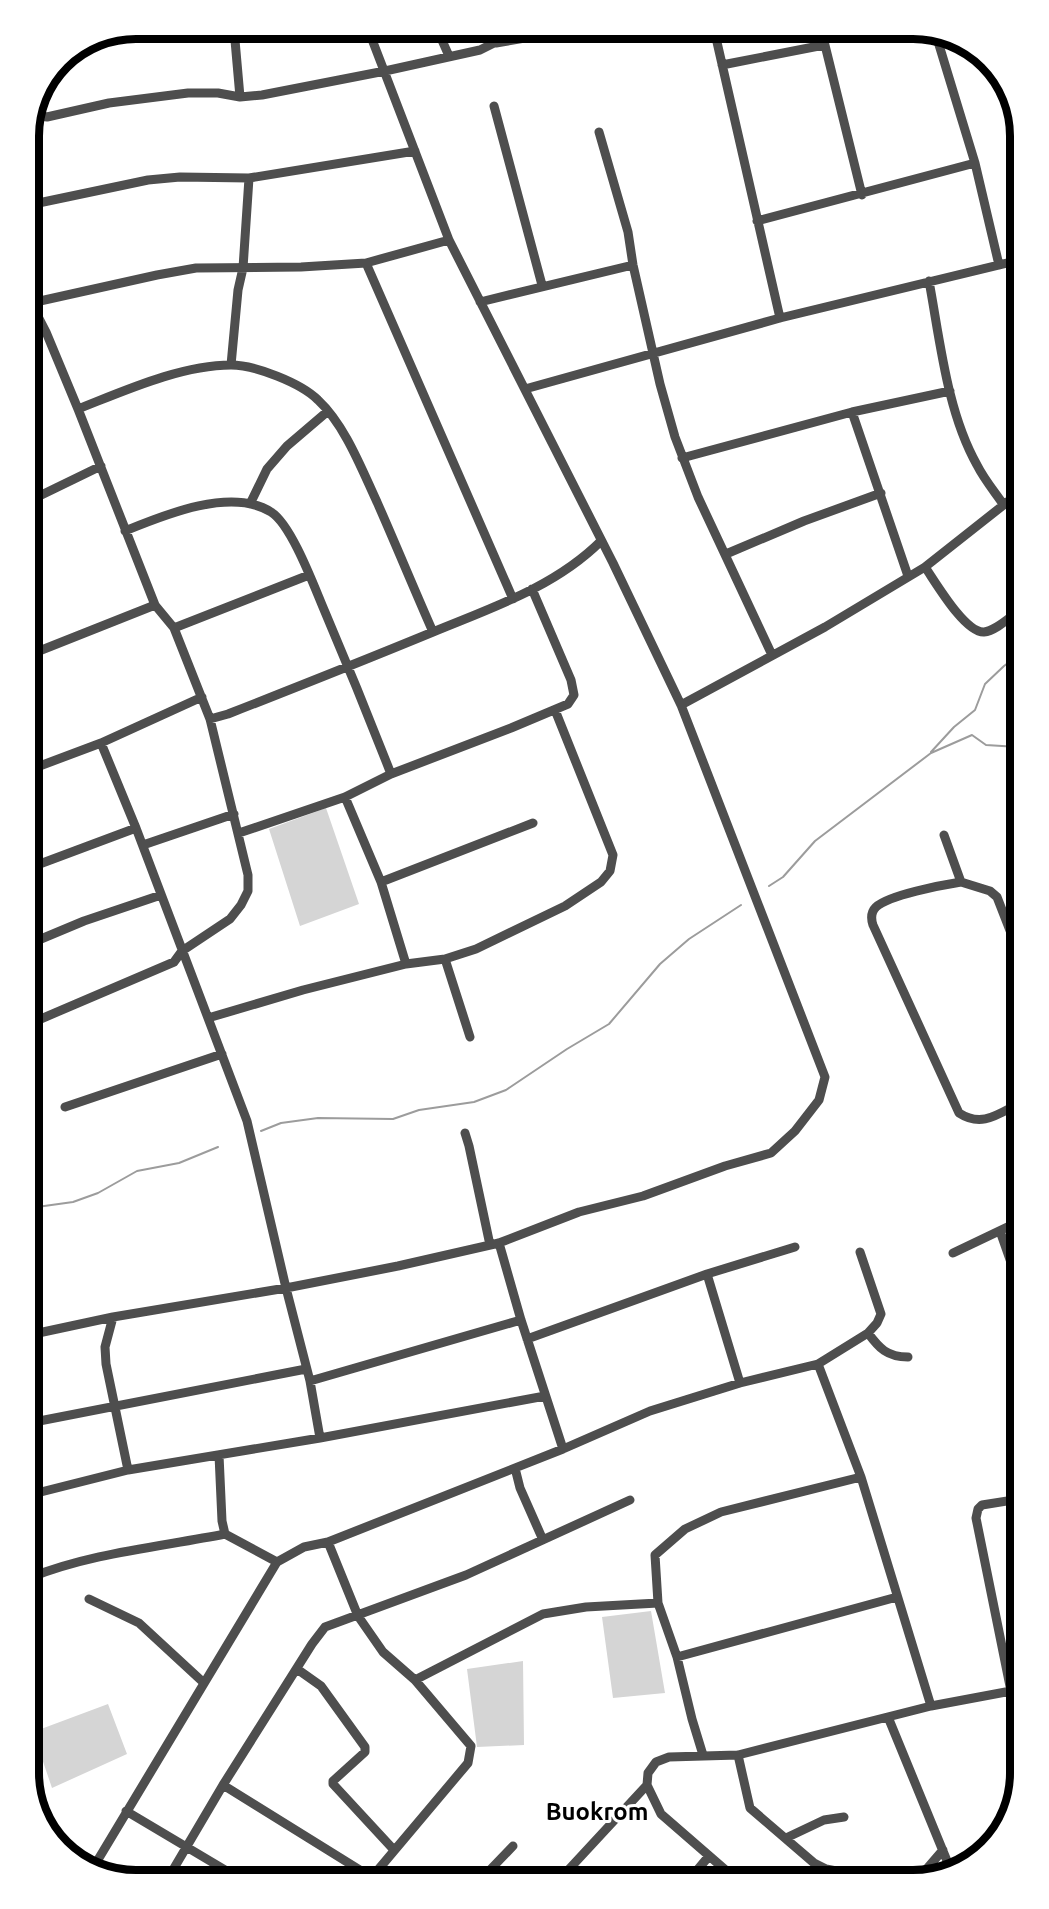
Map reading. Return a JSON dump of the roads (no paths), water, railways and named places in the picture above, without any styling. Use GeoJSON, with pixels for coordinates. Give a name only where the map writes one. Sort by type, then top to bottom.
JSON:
{"type":"FeatureCollection","features":[{"type":"Feature","properties":{"kind":"street"},"geometry":{"type":"LineString","coordinates":[[235,39],[240,97]]}},
{"type":"Feature","properties":{"kind":"street"},"geometry":{"type":"LineString","coordinates":[[39,1333],[113,1317],[286,1288],[398,1266],[494,1244],[579,1212],[643,1196],[725,1166],[771,1153],[795,1131],[819,1100],[825,1077],[681,705],[613,563],[449,240],[372,39]]}},
{"type":"Feature","properties":{"kind":"street"},"geometry":{"type":"LineString","coordinates":[[441,39],[449,56]]}},
{"type":"Feature","properties":{"kind":"street"},"geometry":{"type":"LineString","coordinates":[[494,43],[498,39]]}},
{"type":"Feature","properties":{"kind":"street"},"geometry":{"type":"LineString","coordinates":[[41,116],[47,117],[108,103],[188,93],[218,93],[240,97],[262,95],[385,71],[480,50],[494,43],[518,39]]}},
{"type":"Feature","properties":{"kind":"street"},"geometry":{"type":"LineString","coordinates":[[716,39],[780,318]]}},
{"type":"Feature","properties":{"kind":"street"},"geometry":{"type":"LineString","coordinates":[[822,39],[862,195]]}},
{"type":"Feature","properties":{"kind":"street"},"geometry":{"type":"LineString","coordinates":[[938,42],[975,163],[999,265]]}},
{"type":"Feature","properties":{"kind":"street"},"geometry":{"type":"LineString","coordinates":[[722,65],[824,45]]}},
{"type":"Feature","properties":{"kind":"street"},"geometry":{"type":"LineString","coordinates":[[494,106],[542,285]]}},
{"type":"Feature","properties":{"kind":"street"},"geometry":{"type":"LineString","coordinates":[[599,132],[628,231],[633,265],[663,395],[682,458],[772,655]]}},
{"type":"Feature","properties":{"kind":"street"},"geometry":{"type":"LineString","coordinates":[[39,202],[147,180],[180,177],[249,178],[415,151]]}},
{"type":"Feature","properties":{"kind":"street"},"geometry":{"type":"LineString","coordinates":[[757,221],[862,195],[975,163]]}},
{"type":"Feature","properties":{"kind":"street"},"geometry":{"type":"LineString","coordinates":[[231,365],[238,290],[243,268],[249,178]]}},
{"type":"Feature","properties":{"kind":"street"},"geometry":{"type":"LineString","coordinates":[[39,299],[196,268],[366,263],[449,240]]}},
{"type":"Feature","properties":{"kind":"street"},"geometry":{"type":"LineString","coordinates":[[525,389],[780,318],[1010,262]]}},
{"type":"Feature","properties":{"kind":"street"},"geometry":{"type":"LineString","coordinates":[[366,263],[513,599]]}},
{"type":"Feature","properties":{"kind":"street"},"geometry":{"type":"LineString","coordinates":[[480,302],[542,285],[633,265]]}},
{"type":"Feature","properties":{"kind":"street"},"geometry":{"type":"LineString","coordinates":[[929,281],[950,391],[961,431],[977,465],[1003,504]]}},
{"type":"Feature","properties":{"kind":"street"},"geometry":{"type":"LineString","coordinates":[[39,318],[78,409],[155,605],[174,628],[202,697],[210,719],[248,875],[248,891],[230,919],[182,951],[174,962],[39,1020]]}},
{"type":"Feature","properties":{"kind":"street"},"geometry":{"type":"LineString","coordinates":[[78,409],[154,380],[195,370],[231,365],[255,369],[300,388],[318,399],[354,451],[432,632]]}},
{"type":"Feature","properties":{"kind":"street"},"geometry":{"type":"LineString","coordinates":[[682,458],[852,412],[950,391]]}},
{"type":"Feature","properties":{"kind":"street"},"geometry":{"type":"LineString","coordinates":[[250,504],[267,469],[287,446],[328,411]]}},
{"type":"Feature","properties":{"kind":"street"},"geometry":{"type":"LineString","coordinates":[[852,412],[908,576]]}},
{"type":"Feature","properties":{"kind":"street"},"geometry":{"type":"LineString","coordinates":[[39,496],[101,466]]}},
{"type":"Feature","properties":{"kind":"street"},"geometry":{"type":"LineString","coordinates":[[726,554],[881,493]]}},
{"type":"Feature","properties":{"kind":"street"},"geometry":{"type":"LineString","coordinates":[[681,705],[825,627],[925,567],[1010,499]]}},
{"type":"Feature","properties":{"kind":"street"},"geometry":{"type":"LineString","coordinates":[[125,531],[166,514],[233,503],[250,504],[271,512],[279,519],[309,575],[391,774]]}},
{"type":"Feature","properties":{"kind":"street"},"geometry":{"type":"LineString","coordinates":[[210,719],[348,668],[513,599],[588,555],[601,542]]}},
{"type":"Feature","properties":{"kind":"street"},"geometry":{"type":"LineString","coordinates":[[925,567],[974,631],[991,631],[1010,617]]}},
{"type":"Feature","properties":{"kind":"street"},"geometry":{"type":"LineString","coordinates":[[174,628],[309,575]]}},
{"type":"Feature","properties":{"kind":"street"},"geometry":{"type":"LineString","coordinates":[[239,833],[345,797],[391,774],[568,704],[574,695],[572,680],[532,589]]}},
{"type":"Feature","properties":{"kind":"street"},"geometry":{"type":"LineString","coordinates":[[39,651],[155,605]]}},
{"type":"Feature","properties":{"kind":"street"},"geometry":{"type":"LineString","coordinates":[[39,766],[101,743],[202,697]]}},
{"type":"Feature","properties":{"kind":"street"},"geometry":{"type":"LineString","coordinates":[[208,1018],[303,990],[406,964],[445,959],[476,949],[565,906],[601,882],[610,871],[613,855],[555,710]]}},
{"type":"Feature","properties":{"kind":"street"},"geometry":{"type":"LineString","coordinates":[[101,743],[136,828],[248,1121],[310,1381],[320,1438]]}},
{"type":"Feature","properties":{"kind":"street"},"geometry":{"type":"LineString","coordinates":[[345,797],[381,882],[406,964]]}},
{"type":"Feature","properties":{"kind":"street"},"geometry":{"type":"LineString","coordinates":[[143,846],[234,814]]}},
{"type":"Feature","properties":{"kind":"street"},"geometry":{"type":"LineString","coordinates":[[381,882],[534,822]]}},
{"type":"Feature","properties":{"kind":"street"},"geometry":{"type":"LineString","coordinates":[[39,864],[136,828]]}},
{"type":"Feature","properties":{"kind":"street"},"geometry":{"type":"LineString","coordinates":[[944,835],[961,882]]}},
{"type":"Feature","properties":{"kind":"street"},"geometry":{"type":"LineString","coordinates":[[1010,932],[994,893],[961,882],[928,888],[885,902],[876,907],[872,913],[873,925],[959,1113],[970,1121],[984,1120],[1010,1108]]}},
{"type":"Feature","properties":{"kind":"street"},"geometry":{"type":"LineString","coordinates":[[39,940],[84,921],[161,895]]}},
{"type":"Feature","properties":{"kind":"street"},"geometry":{"type":"LineString","coordinates":[[445,959],[470,1037]]}},
{"type":"Feature","properties":{"kind":"street"},"geometry":{"type":"LineString","coordinates":[[65,1107],[222,1054]]}},
{"type":"Feature","properties":{"kind":"street"},"geometry":{"type":"LineString","coordinates":[[465,1133],[494,1244],[563,1449]]}},
{"type":"Feature","properties":{"kind":"street"},"geometry":{"type":"LineString","coordinates":[[953,1253],[1010,1226]]}},
{"type":"Feature","properties":{"kind":"street"},"geometry":{"type":"LineString","coordinates":[[1000,1231],[1010,1260]]}},
{"type":"Feature","properties":{"kind":"street"},"geometry":{"type":"LineString","coordinates":[[527,1339],[707,1274],[795,1247]]}},
{"type":"Feature","properties":{"kind":"street"},"geometry":{"type":"LineString","coordinates":[[97,1862],[277,1562],[304,1547],[328,1542],[563,1449],[650,1411],[740,1383],[818,1364],[868,1333],[881,1314],[861,1252]]}},
{"type":"Feature","properties":{"kind":"street"},"geometry":{"type":"LineString","coordinates":[[707,1274],[740,1383]]}},
{"type":"Feature","properties":{"kind":"street"},"geometry":{"type":"LineString","coordinates":[[113,1317],[105,1347],[113,1405],[128,1470]]}},
{"type":"Feature","properties":{"kind":"street"},"geometry":{"type":"LineString","coordinates":[[310,1381],[521,1320]]}},
{"type":"Feature","properties":{"kind":"street"},"geometry":{"type":"LineString","coordinates":[[868,1333],[884,1352],[897,1357],[908,1357]]}},
{"type":"Feature","properties":{"kind":"street"},"geometry":{"type":"LineString","coordinates":[[818,1364],[861,1478],[931,1706]]}},
{"type":"Feature","properties":{"kind":"street"},"geometry":{"type":"LineString","coordinates":[[39,1421],[306,1369]]}},
{"type":"Feature","properties":{"kind":"street"},"geometry":{"type":"LineString","coordinates":[[39,1492],[128,1470],[320,1438],[545,1396]]}},
{"type":"Feature","properties":{"kind":"street"},"geometry":{"type":"LineString","coordinates":[[219,1455],[222,1521],[225,1534]]}},
{"type":"Feature","properties":{"kind":"street"},"geometry":{"type":"LineString","coordinates":[[515,1468],[520,1488],[543,1540]]}},
{"type":"Feature","properties":{"kind":"street"},"geometry":{"type":"LineString","coordinates":[[703,1755],[677,1657],[658,1603],[655,1555],[685,1529],[722,1512],[861,1478]]}},
{"type":"Feature","properties":{"kind":"street"},"geometry":{"type":"LineString","coordinates":[[172,1870],[223,1785],[325,1628],[466,1575],[630,1500]]}},
{"type":"Feature","properties":{"kind":"street"},"geometry":{"type":"LineString","coordinates":[[1010,1500],[982,1504],[976,1518],[1010,1686]]}},
{"type":"Feature","properties":{"kind":"street"},"geometry":{"type":"LineString","coordinates":[[39,1574],[101,1556],[225,1534],[277,1562]]}},
{"type":"Feature","properties":{"kind":"street"},"geometry":{"type":"LineString","coordinates":[[328,1542],[358,1616],[384,1652],[415,1680],[471,1746],[468,1763],[394,1850],[380,1870]]}},
{"type":"Feature","properties":{"kind":"street"},"geometry":{"type":"LineString","coordinates":[[677,1657],[897,1597]]}},
{"type":"Feature","properties":{"kind":"street"},"geometry":{"type":"LineString","coordinates":[[89,1599],[139,1623],[204,1683]]}},
{"type":"Feature","properties":{"kind":"street"},"geometry":{"type":"LineString","coordinates":[[415,1680],[543,1614],[586,1607],[658,1603]]}},
{"type":"Feature","properties":{"kind":"street"},"geometry":{"type":"LineString","coordinates":[[297,1669],[321,1686],[365,1747],[365,1752],[333,1781],[333,1784],[394,1850]]}},
{"type":"Feature","properties":{"kind":"street"},"geometry":{"type":"LineString","coordinates":[[725,1870],[661,1814],[647,1785],[648,1773],[656,1762],[669,1757],[738,1755],[931,1706],[1010,1691]]}},
{"type":"Feature","properties":{"kind":"street"},"geometry":{"type":"LineString","coordinates":[[888,1717],[948,1863]]}},
{"type":"Feature","properties":{"kind":"street"},"geometry":{"type":"LineString","coordinates":[[738,1755],[750,1808],[814,1863],[831,1870]]}},
{"type":"Feature","properties":{"kind":"street"},"geometry":{"type":"LineString","coordinates":[[223,1785],[360,1870]]}},
{"type":"Feature","properties":{"kind":"street"},"geometry":{"type":"LineString","coordinates":[[568,1870],[647,1785]]}},
{"type":"Feature","properties":{"kind":"street"},"geometry":{"type":"LineString","coordinates":[[126,1811],[226,1870]]}},
{"type":"Feature","properties":{"kind":"street"},"geometry":{"type":"LineString","coordinates":[[786,1839],[825,1820],[844,1817]]}},
{"type":"Feature","properties":{"kind":"street"},"geometry":{"type":"LineString","coordinates":[[490,1870],[513,1846]]}},
{"type":"Feature","properties":{"kind":"street"},"geometry":{"type":"LineString","coordinates":[[928,1868],[943,1850]]}},
{"type":"Feature","properties":{"kind":"street"},"geometry":{"type":"LineString","coordinates":[[697,1870],[709,1856]]}},
{"type":"Feature","properties":{"kind":"waterway"},"geometry":{"type":"LineString","coordinates":[[931,752],[954,727],[975,710],[985,684],[1010,662]]}},
{"type":"Feature","properties":{"kind":"waterway"},"geometry":{"type":"LineString","coordinates":[[769,886],[783,877],[815,841],[931,753],[972,735],[986,745],[1010,746]]}},
{"type":"Feature","properties":{"kind":"waterway"},"geometry":{"type":"LineString","coordinates":[[261,1131],[281,1123],[318,1118],[393,1119],[419,1110],[474,1102],[506,1090],[609,1024],[660,964],[689,939],[741,905]]}},
{"type":"Feature","properties":{"kind":"waterway"},"geometry":{"type":"LineString","coordinates":[[39,1207],[73,1202],[98,1193],[137,1171],[179,1163],[218,1147]]}},
{"type":"Feature","properties":{"kind":"district","name":"Buokrom"},"geometry":{"type":"Point","coordinates":[597,1812]}}]}
